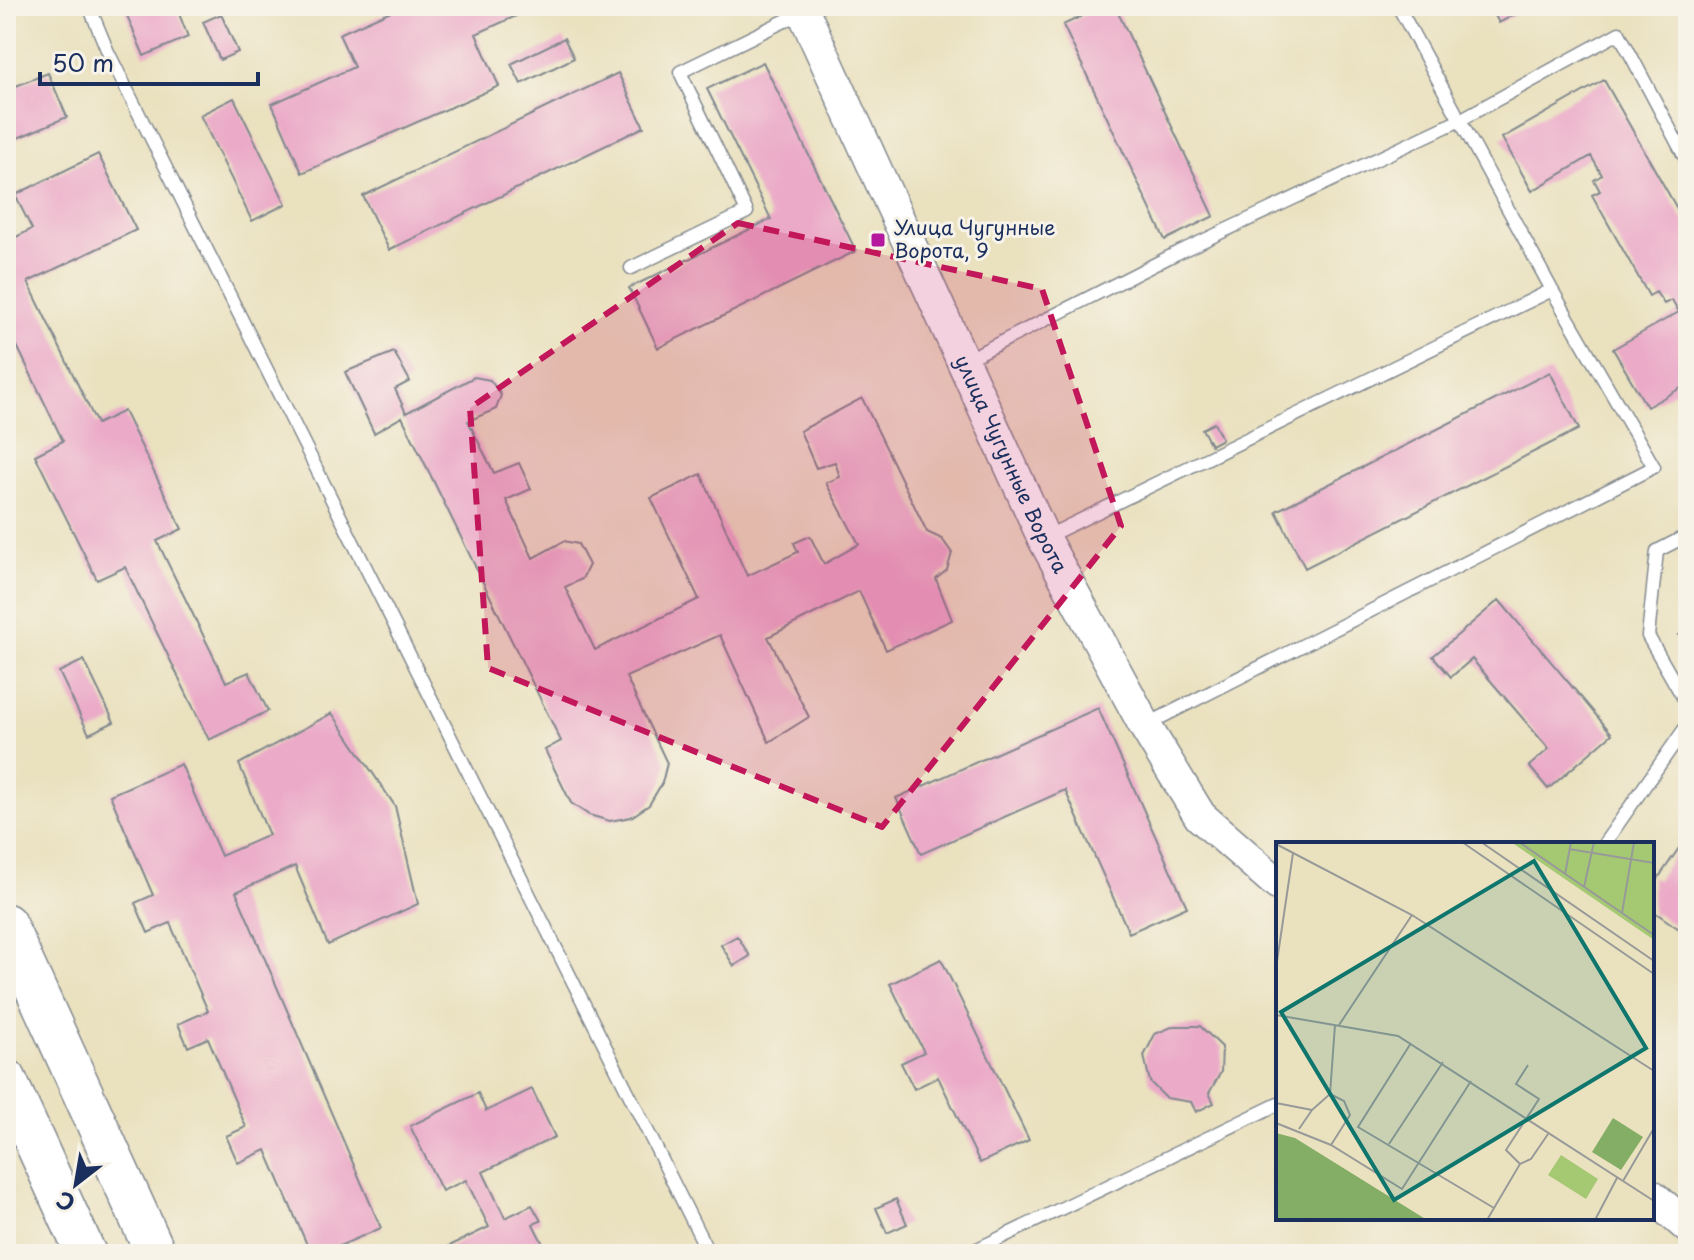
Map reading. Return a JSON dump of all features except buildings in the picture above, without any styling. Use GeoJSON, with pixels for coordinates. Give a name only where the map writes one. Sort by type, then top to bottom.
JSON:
{"type":"FeatureCollection","features":[{"type":"Feature","properties":{"kind":"main road"},"geometry":{"type":"LineString","coordinates":[[6,924],[156,1254]]}},
{"type":"Feature","properties":{"kind":"main road"},"geometry":{"type":"LineString","coordinates":[[6,1079],[86,1254]]}},
{"type":"Feature","properties":{"kind":"street","name":"улица Чугунные Ворота"},"geometry":{"type":"LineString","coordinates":[[806,8],[961,362],[1044,539],[1145,726],[1200,816],[1276,882]]}},
{"type":"Feature","properties":{"kind":"street"},"geometry":{"type":"LineString","coordinates":[[1654,1198],[1688,1227]]}},
{"type":"Feature","properties":{"kind":"lane"},"geometry":{"type":"LineString","coordinates":[[89,6],[108,52],[709,1254]]}},
{"type":"Feature","properties":{"kind":"lane"},"geometry":{"type":"LineString","coordinates":[[1145,726],[1654,467],[1458,121],[1398,6]]}},
{"type":"Feature","properties":{"kind":"lane"},"geometry":{"type":"LineString","coordinates":[[631,268],[747,212],[680,72],[806,8]]}},
{"type":"Feature","properties":{"kind":"lane"},"geometry":{"type":"LineString","coordinates":[[961,362],[1175,254],[1458,121],[1619,33],[1688,163]]}},
{"type":"Feature","properties":{"kind":"lane"},"geometry":{"type":"LineString","coordinates":[[1044,539],[1552,290]]}},
{"type":"Feature","properties":{"kind":"lane"},"geometry":{"type":"LineString","coordinates":[[1688,535],[1657,551],[1648,636],[1688,706]]}},
{"type":"Feature","properties":{"kind":"lane"},"geometry":{"type":"LineString","coordinates":[[1605,842],[1688,724]]}},
{"type":"Feature","properties":{"kind":"lane"},"geometry":{"type":"LineString","coordinates":[[967,1254],[1276,1105]]}},
{"type":"Feature","properties":{"kind":"highlighted area"},"geometry":{"type":"Polygon","coordinates":[[[738,223],[1042,289],[1121,526],[882,827],[488,668],[470,408],[738,223]]]}},
{"type":"Feature","properties":{"kind":"place","name":"Улица Чугунные Ворота, 9"},"geometry":{"type":"Point","coordinates":[878,240]}}]}
